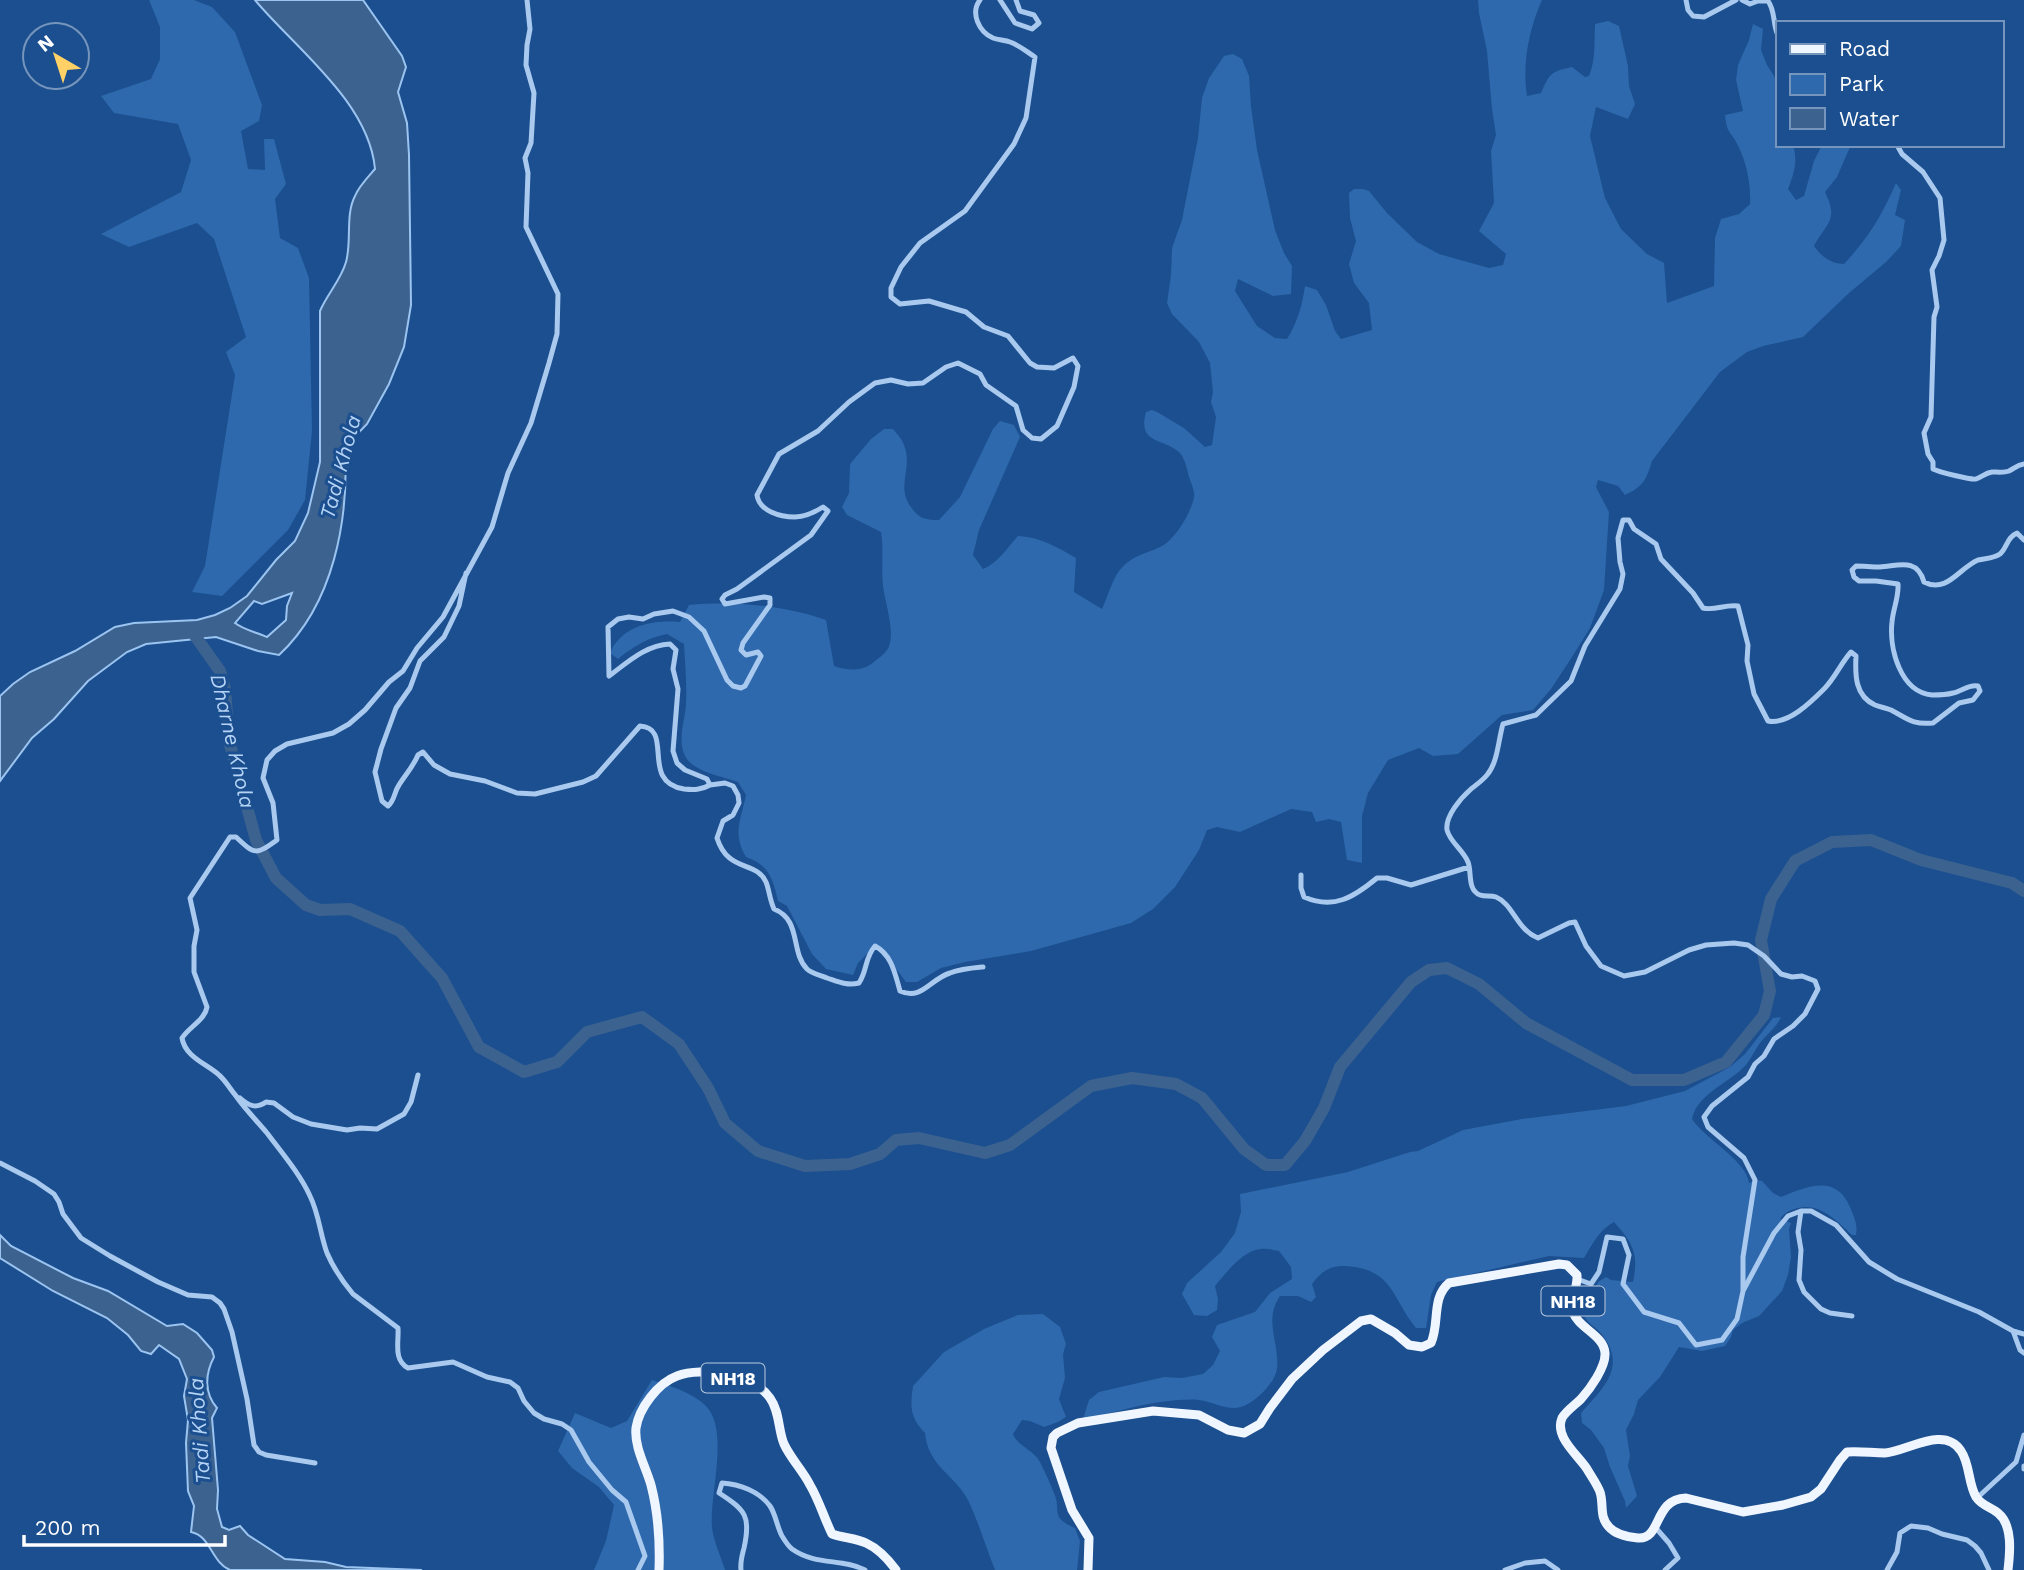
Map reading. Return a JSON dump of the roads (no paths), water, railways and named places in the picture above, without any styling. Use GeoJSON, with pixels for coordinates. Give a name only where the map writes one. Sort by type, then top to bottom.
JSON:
{"type":"FeatureCollection","features":[{"type":"Feature","properties":{"kind":"main road","name":"NH18"},"geometry":{"type":"LineString","coordinates":[[1088,1570],[1089,1538],[1072,1510],[1051,1448],[1053,1437],[1066,1427],[1153,1411],[1199,1415],[1228,1430],[1244,1433],[1260,1424],[1292,1379],[1323,1350],[1361,1321],[1371,1320],[1409,1345],[1422,1347],[1431,1343],[1435,1335],[1439,1295],[1449,1283],[1559,1264],[1567,1265],[1574,1271],[1577,1279],[1574,1313],[1577,1320],[1601,1343],[1605,1360],[1589,1390],[1563,1418],[1564,1437],[1597,1484],[1601,1494],[1602,1515],[1607,1525],[1619,1535],[1642,1539],[1655,1527]]}},
{"type":"Feature","properties":{"kind":"main road","name":"NH18"},"geometry":{"type":"LineString","coordinates":[[659,1570],[660,1543],[652,1487],[637,1441],[636,1429],[639,1417],[653,1392],[663,1382],[699,1370],[746,1380],[762,1388],[775,1407],[784,1444],[812,1487],[832,1534],[864,1542],[886,1556],[896,1570]]}},
{"type":"Feature","properties":{"kind":"main road"},"geometry":{"type":"LineString","coordinates":[[1655,1527],[1661,1513],[1674,1499],[1686,1498],[1743,1512],[1762,1510],[1811,1497],[1822,1489],[1829,1473],[1847,1452],[1886,1452],[1939,1439],[1956,1444],[1964,1456],[1977,1498],[1998,1513],[2008,1530],[2008,1570]]}},
{"type":"Feature","properties":{"kind":"street"},"geometry":{"type":"LineString","coordinates":[[527,0],[530,29],[526,65],[534,93],[531,143],[525,158],[528,173],[526,227],[558,294],[557,334],[531,422],[509,473],[492,527],[443,617],[417,648],[403,671],[349,724],[333,733],[303,739],[275,751],[267,760],[263,778],[273,803],[278,840],[258,851],[250,851],[236,837],[230,837],[190,898],[197,930],[194,972],[207,1007],[204,1016],[187,1030],[182,1038],[183,1044],[197,1060],[218,1073],[267,1133],[310,1195],[327,1251],[347,1287],[398,1328],[397,1355],[401,1364],[408,1368],[453,1362],[487,1377],[510,1382],[518,1388],[534,1413],[571,1430],[589,1462],[612,1490],[626,1502],[646,1556],[638,1570]]}},
{"type":"Feature","properties":{"kind":"street"},"geometry":{"type":"LineString","coordinates":[[710,785],[707,779],[677,764],[673,751],[678,690],[673,669],[676,650],[670,644],[657,645],[636,656],[609,676],[608,627],[618,619],[643,619],[673,611],[689,617],[704,631],[727,680],[733,686],[745,686],[761,656],[758,652],[746,655],[741,650],[743,643],[770,605],[770,598],[725,604],[722,599],[811,535],[828,511],[823,507],[815,512],[794,517],[769,511],[761,506],[757,495],[779,454],[818,431],[849,402],[875,383],[891,380],[908,384],[923,383],[946,367],[958,363],[980,374],[986,385],[1016,406],[1023,430],[1032,438],[1041,439],[1057,426],[1074,387],[1078,366],[1073,358],[1055,368],[1037,368],[1008,336],[984,327],[966,312],[929,301],[900,304],[891,297],[891,288],[901,267],[920,243],[965,211],[1014,144],[1026,118],[1035,57],[1013,43],[992,38],[980,27],[975,15],[976,5],[980,0]]}},
{"type":"Feature","properties":{"kind":"street"},"geometry":{"type":"LineString","coordinates":[[1000,0],[1015,23],[1032,29],[1038,23],[1034,15],[1020,11],[1016,0]]}},
{"type":"Feature","properties":{"kind":"street"},"geometry":{"type":"LineString","coordinates":[[1685,0],[1693,16],[1704,17],[1736,0]]}},
{"type":"Feature","properties":{"kind":"street"},"geometry":{"type":"LineString","coordinates":[[1742,0],[1751,4],[1768,1],[1772,6],[1776,30]]}},
{"type":"Feature","properties":{"kind":"street"},"geometry":{"type":"LineString","coordinates":[[1897,147],[1902,155],[1923,172],[1940,198],[1944,240],[1931,270],[1937,307],[1934,317],[1931,417],[1924,433],[1933,469],[1975,479],[1986,473],[2008,471],[2024,464]]}},
{"type":"Feature","properties":{"kind":"street"},"geometry":{"type":"LineString","coordinates":[[1577,1279],[1591,1284],[1599,1272],[1607,1237],[1623,1239],[1629,1255],[1623,1284],[1644,1312],[1679,1323],[1696,1345],[1722,1340],[1737,1319],[1743,1291],[1743,1257],[1755,1181],[1744,1158],[1708,1127],[1704,1117],[1712,1106],[1748,1077],[1774,1039],[1805,1014],[1818,989],[1815,981],[1802,976],[1781,974],[1748,944],[1734,943],[1706,945],[1689,950],[1645,972],[1624,976],[1601,966],[1586,946],[1575,922],[1538,938],[1520,926],[1508,908],[1496,897],[1478,895],[1473,890],[1468,862],[1449,836],[1446,827],[1449,816],[1472,788],[1488,775],[1499,746],[1503,724],[1536,715],[1571,681],[1585,646],[1620,589],[1623,574],[1618,538],[1623,520],[1629,520],[1634,529],[1657,544],[1661,559],[1693,593],[1703,608],[1710,610],[1728,604],[1738,606],[1748,645],[1747,661],[1754,694],[1768,721],[1775,722],[1787,719],[1824,688],[1851,652],[1856,656],[1854,677],[1862,695],[1873,704],[1909,722],[1933,723],[1959,703],[1973,700],[1980,691],[1978,685],[1952,694],[1934,695],[1920,693],[1905,679],[1896,660],[1891,635],[1898,584],[1859,581],[1852,570],[1856,566],[1903,564],[1912,566],[1922,574],[1924,582],[1931,586],[1943,585],[1976,561],[2001,553],[2011,536],[2017,534],[2024,540]]}},
{"type":"Feature","properties":{"kind":"street"},"geometry":{"type":"LineString","coordinates":[[467,573],[459,606],[444,637],[420,661],[410,688],[396,708],[381,749],[375,772],[382,801],[388,806],[418,755],[423,752],[434,765],[450,774],[485,781],[517,793],[535,794],[596,776],[640,726],[649,726],[655,732],[657,760],[667,783],[677,788],[694,790],[725,783],[733,786],[739,803],[733,815],[723,821],[717,838],[720,848],[728,858],[756,871],[766,881],[768,897],[774,909],[783,913],[794,931],[796,945],[808,971],[849,985],[859,983],[866,971],[869,953],[875,946],[882,950],[891,962],[900,991],[909,995],[921,992],[948,973],[983,967]]}},
{"type":"Feature","properties":{"kind":"street"},"geometry":{"type":"LineString","coordinates":[[1301,875],[1304,897],[1329,903],[1357,894],[1377,878],[1411,885],[1469,867]]}},
{"type":"Feature","properties":{"kind":"street"},"geometry":{"type":"LineString","coordinates":[[231,1090],[252,1107],[260,1107],[266,1102],[274,1103],[293,1117],[312,1124],[346,1130],[377,1129],[404,1114],[411,1101],[418,1075]]}},
{"type":"Feature","properties":{"kind":"street"},"geometry":{"type":"LineString","coordinates":[[0,1163],[54,1194],[63,1214],[81,1238],[158,1282],[188,1295],[212,1297],[220,1303],[232,1332],[254,1445],[265,1455],[315,1463]]}},
{"type":"Feature","properties":{"kind":"street"},"geometry":{"type":"LineString","coordinates":[[1743,1291],[1774,1233],[1788,1216],[1801,1210],[1811,1211],[1836,1225],[1869,1262],[1897,1279],[1979,1312],[2013,1331],[2024,1334]]}},
{"type":"Feature","properties":{"kind":"street"},"geometry":{"type":"LineString","coordinates":[[1801,1210],[1798,1232],[1801,1250],[1799,1280],[1804,1292],[1821,1310],[1852,1315]]}},
{"type":"Feature","properties":{"kind":"street"},"geometry":{"type":"LineString","coordinates":[[2013,1331],[2020,1350],[2024,1353]]}},
{"type":"Feature","properties":{"kind":"street"},"geometry":{"type":"LineString","coordinates":[[1977,1498],[2016,1462],[2024,1435]]}},
{"type":"Feature","properties":{"kind":"street"},"geometry":{"type":"LineString","coordinates":[[741,1570],[740,1563],[748,1528],[741,1508],[719,1493],[722,1483],[734,1484],[759,1494],[771,1507],[789,1548],[807,1557],[835,1564],[854,1565],[865,1570]]}},
{"type":"Feature","properties":{"kind":"street"},"geometry":{"type":"LineString","coordinates":[[1887,1570],[1897,1552],[1900,1533],[1911,1526],[1928,1528],[1967,1540],[1981,1553],[1989,1570]]}},
{"type":"Feature","properties":{"kind":"street"},"geometry":{"type":"LineString","coordinates":[[1655,1527],[1678,1558],[1665,1570]]}},
{"type":"Feature","properties":{"kind":"street"},"geometry":{"type":"LineString","coordinates":[[1505,1570],[1525,1563],[1545,1561],[1558,1570]]}},
{"type":"Feature","properties":{"kind":"water"},"geometry":{"type":"Polygon","coordinates":[[[255,0],[363,0],[402,56],[406,67],[398,92],[407,123],[409,155],[411,305],[404,347],[389,384],[367,424],[345,447],[346,475],[340,531],[325,586],[298,634],[279,655],[216,637],[146,644],[127,652],[88,681],[54,719],[32,738],[0,781],[0,696],[13,684],[30,672],[75,651],[115,627],[134,623],[197,620],[230,608],[247,596],[295,541],[308,513],[320,462],[320,311],[346,262],[352,203],[375,169],[370,144],[345,99],[328,77],[255,0]],[[292,593],[262,604],[254,601],[235,623],[267,637],[286,620],[292,593]]]}},
{"type":"Feature","properties":{"kind":"water"},"geometry":{"type":"Polygon","coordinates":[[[0,1235],[11,1246],[73,1278],[108,1291],[167,1326],[183,1324],[197,1333],[212,1350],[214,1357],[207,1383],[217,1408],[212,1418],[217,1509],[222,1527],[229,1530],[240,1526],[248,1535],[285,1559],[325,1562],[346,1567],[422,1570],[230,1570],[224,1566],[203,1538],[191,1532],[194,1506],[188,1491],[188,1420],[184,1396],[187,1379],[179,1359],[159,1345],[151,1354],[141,1351],[128,1335],[107,1318],[53,1291],[0,1258],[0,1235]]]}},
{"type":"Feature","properties":{"kind":"waterway","name":"Tadi Khola"},"geometry":{"type":"LineString","coordinates":[[342,470],[352,427]]}},
{"type":"Feature","properties":{"kind":"waterway","name":"Dharne Khola"},"geometry":{"type":"LineString","coordinates":[[191,630],[220,671],[225,689],[229,741],[256,840],[276,878],[306,905],[320,910],[350,909],[400,931],[442,978],[479,1047],[524,1072],[557,1062],[587,1032],[642,1017],[679,1044],[708,1088],[725,1123],[758,1151],[805,1166],[850,1164],[880,1154],[896,1140],[919,1138],[985,1153],[1010,1145],[1091,1086],[1132,1078],[1176,1084],[1202,1098],[1244,1149],[1266,1165],[1285,1165],[1305,1141],[1324,1108],[1340,1067],[1411,982],[1429,970],[1447,968],[1479,984],[1526,1023],[1632,1080],[1684,1080],[1726,1062],[1764,1015],[1770,991],[1761,940],[1771,899],[1795,861],[1832,842],[1871,840],[1921,860],[2012,883],[2024,891]]}}]}
